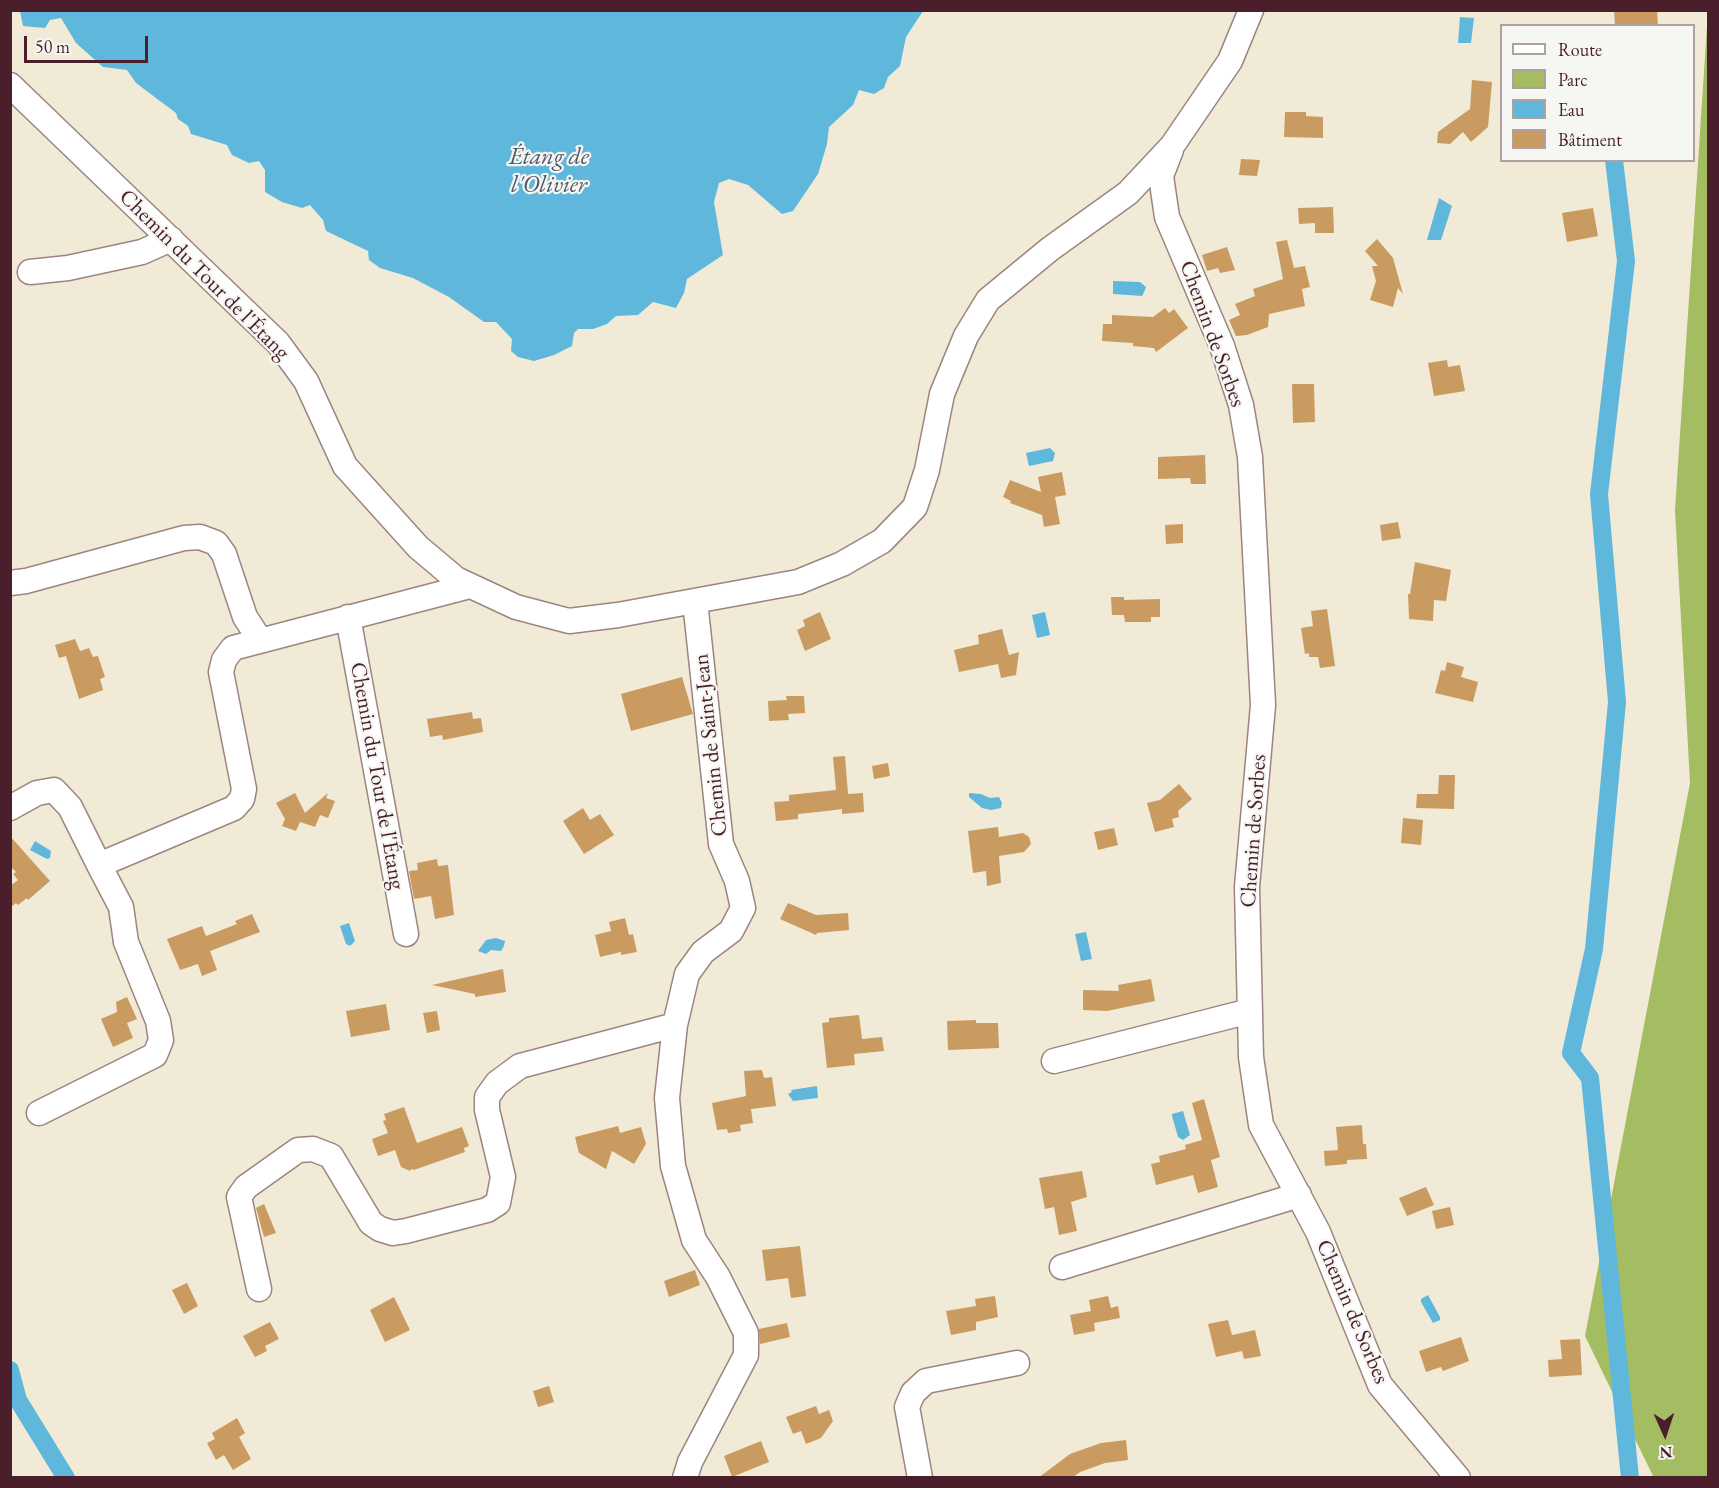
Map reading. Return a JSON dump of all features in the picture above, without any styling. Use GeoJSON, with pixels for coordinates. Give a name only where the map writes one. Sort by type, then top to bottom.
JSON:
{"type":"FeatureCollection","features":[{"type":"Feature","properties":{"kind":"street","name":"Chemin du Tour de l'Étang"},"geometry":{"type":"LineString","coordinates":[[10,85],[278,343],[306,381],[345,466],[418,547],[456,579],[470,586],[516,607],[569,621],[618,615],[798,582],[842,564],[882,541],[915,507],[927,470],[942,394],[966,336],[988,300],[1050,249],[1128,193],[1172,146],[1230,61],[1251,10]]}},
{"type":"Feature","properties":{"kind":"street","name":"Chemin de Sorbes"},"geometry":{"type":"LineString","coordinates":[[1172,146],[1161,176],[1167,217],[1222,346],[1241,405],[1250,457],[1263,705],[1247,887],[1251,1057],[1261,1125],[1318,1232],[1380,1385],[1458,1478]]}},
{"type":"Feature","properties":{"kind":"street"},"geometry":{"type":"LineString","coordinates":[[30,272],[68,268],[142,252],[171,239]]}},
{"type":"Feature","properties":{"kind":"street"},"geometry":{"type":"LineString","coordinates":[[10,582],[26,581],[184,538],[200,537],[216,543],[224,554],[245,617],[260,640]]}},
{"type":"Feature","properties":{"kind":"street"},"geometry":{"type":"LineString","coordinates":[[99,865],[234,807],[242,799],[244,789],[220,672],[224,660],[233,648],[470,586]]}},
{"type":"Feature","properties":{"kind":"street","name":"Chemin de Saint-Jean"},"geometry":{"type":"LineString","coordinates":[[685,1478],[690,1462],[746,1355],[746,1333],[718,1276],[694,1240],[682,1204],[674,1166],[667,1098],[675,1025],[687,974],[703,952],[730,931],[743,908],[737,881],[721,844],[695,601]]}},
{"type":"Feature","properties":{"kind":"street","name":"Chemin du Tour de l'Étang"},"geometry":{"type":"LineString","coordinates":[[348,617],[406,934]]}},
{"type":"Feature","properties":{"kind":"street"},"geometry":{"type":"LineString","coordinates":[[10,808],[37,793],[54,790],[70,807],[120,908],[126,942],[158,1021],[161,1040],[155,1055],[39,1113]]}},
{"type":"Feature","properties":{"kind":"street"},"geometry":{"type":"LineString","coordinates":[[1054,1060],[1250,1011]]}},
{"type":"Feature","properties":{"kind":"street"},"geometry":{"type":"LineString","coordinates":[[259,1289],[239,1197],[246,1187],[298,1150],[313,1149],[331,1156],[371,1223],[380,1229],[393,1233],[406,1231],[487,1210],[498,1203],[503,1177],[487,1110],[487,1097],[497,1083],[520,1066],[675,1025]]}},
{"type":"Feature","properties":{"kind":"street"},"geometry":{"type":"LineString","coordinates":[[1062,1267],[1299,1195]]}},
{"type":"Feature","properties":{"kind":"street"},"geometry":{"type":"LineString","coordinates":[[920,1478],[907,1407],[913,1393],[926,1381],[1017,1363]]}},
{"type":"Feature","properties":{"kind":"green space"},"geometry":{"type":"Polygon","coordinates":[[[1708,11],[1708,1477],[1654,1478],[1585,1336],[1690,783],[1675,510],[1708,11]]]}},
{"type":"Feature","properties":{"kind":"water","name":"Étang de l'Olivier"},"geometry":{"type":"Polygon","coordinates":[[[20,10],[923,11],[906,37],[900,66],[888,77],[884,88],[874,94],[859,90],[853,105],[829,127],[827,144],[818,174],[793,211],[782,214],[748,185],[729,179],[719,183],[714,202],[723,255],[687,279],[684,293],[676,308],[653,302],[638,315],[616,316],[607,324],[593,329],[578,329],[574,333],[572,346],[534,361],[518,357],[511,351],[512,339],[496,322],[484,322],[449,297],[413,278],[380,268],[369,260],[368,251],[326,231],[323,220],[310,205],[302,208],[282,202],[265,192],[265,170],[259,161],[249,163],[232,155],[227,145],[191,134],[188,126],[178,119],[176,113],[136,83],[127,70],[103,67],[76,43],[61,18],[50,20],[45,28],[23,26],[20,10]]]}},
{"type":"Feature","properties":{"kind":"water"},"geometry":{"type":"Polygon","coordinates":[[[1460,17],[1474,18],[1471,43],[1458,43],[1460,17]]]}},
{"type":"Feature","properties":{"kind":"water"},"geometry":{"type":"Polygon","coordinates":[[[1439,198],[1452,206],[1441,240],[1427,240],[1439,198]]]}},
{"type":"Feature","properties":{"kind":"water"},"geometry":{"type":"Polygon","coordinates":[[[1113,281],[1140,282],[1146,287],[1142,296],[1113,294],[1113,281]]]}},
{"type":"Feature","properties":{"kind":"water"},"geometry":{"type":"Polygon","coordinates":[[[1050,448],[1055,453],[1053,461],[1029,466],[1026,453],[1050,448]]]}},
{"type":"Feature","properties":{"kind":"water"},"geometry":{"type":"Polygon","coordinates":[[[1045,612],[1050,635],[1037,638],[1032,615],[1045,612]]]}},
{"type":"Feature","properties":{"kind":"water"},"geometry":{"type":"Polygon","coordinates":[[[969,793],[981,794],[990,798],[999,797],[1002,803],[1001,808],[991,810],[982,808],[969,797],[969,793]]]}},
{"type":"Feature","properties":{"kind":"water"},"geometry":{"type":"Polygon","coordinates":[[[35,841],[51,851],[50,858],[47,859],[30,850],[35,841]]]}},
{"type":"Feature","properties":{"kind":"water"},"geometry":{"type":"Polygon","coordinates":[[[349,923],[355,941],[350,946],[346,944],[340,926],[349,923]]]}},
{"type":"Feature","properties":{"kind":"water"},"geometry":{"type":"Polygon","coordinates":[[[1086,932],[1092,959],[1081,961],[1075,934],[1086,932]]]}},
{"type":"Feature","properties":{"kind":"water"},"geometry":{"type":"Polygon","coordinates":[[[496,938],[505,941],[501,951],[491,950],[486,954],[478,951],[486,940],[496,938]]]}},
{"type":"Feature","properties":{"kind":"water"},"geometry":{"type":"Polygon","coordinates":[[[817,1086],[818,1098],[793,1101],[788,1094],[792,1092],[791,1090],[817,1086]]]}},
{"type":"Feature","properties":{"kind":"water"},"geometry":{"type":"Polygon","coordinates":[[[1183,1111],[1190,1135],[1183,1140],[1178,1137],[1172,1114],[1183,1111]]]}},
{"type":"Feature","properties":{"kind":"water"},"geometry":{"type":"Polygon","coordinates":[[[1428,1295],[1440,1317],[1440,1320],[1433,1323],[1421,1302],[1421,1299],[1428,1295]]]}},
{"type":"Feature","properties":{"kind":"building"},"geometry":{"type":"Polygon","coordinates":[[[1614,10],[1657,10],[1658,24],[1615,24],[1614,10]]]}},
{"type":"Feature","properties":{"kind":"building"},"geometry":{"type":"Polygon","coordinates":[[[1472,80],[1492,82],[1488,127],[1471,142],[1463,132],[1450,144],[1437,143],[1438,132],[1470,109],[1472,80]]]}},
{"type":"Feature","properties":{"kind":"building"},"geometry":{"type":"Polygon","coordinates":[[[1285,112],[1306,112],[1306,116],[1323,117],[1323,138],[1284,137],[1285,112]]]}},
{"type":"Feature","properties":{"kind":"building"},"geometry":{"type":"Polygon","coordinates":[[[1241,159],[1260,160],[1257,176],[1239,175],[1241,159]]]}},
{"type":"Feature","properties":{"kind":"building"},"geometry":{"type":"Polygon","coordinates":[[[1333,207],[1334,233],[1315,233],[1315,223],[1299,224],[1298,208],[1333,207]]]}},
{"type":"Feature","properties":{"kind":"building"},"geometry":{"type":"Polygon","coordinates":[[[1593,208],[1598,236],[1567,242],[1562,213],[1593,208]]]}},
{"type":"Feature","properties":{"kind":"building"},"geometry":{"type":"Polygon","coordinates":[[[1377,239],[1393,258],[1403,294],[1398,288],[1393,307],[1370,300],[1376,281],[1372,266],[1378,266],[1365,251],[1377,239]]]}},
{"type":"Feature","properties":{"kind":"building"},"geometry":{"type":"Polygon","coordinates":[[[1287,240],[1294,268],[1305,266],[1310,287],[1302,289],[1305,306],[1269,314],[1268,327],[1247,335],[1236,336],[1229,320],[1240,315],[1235,304],[1255,296],[1253,289],[1283,279],[1276,242],[1287,240]]]}},
{"type":"Feature","properties":{"kind":"building"},"geometry":{"type":"Polygon","coordinates":[[[1227,247],[1235,270],[1220,273],[1218,268],[1207,271],[1202,255],[1227,247]]]}},
{"type":"Feature","properties":{"kind":"building"},"geometry":{"type":"Polygon","coordinates":[[[1165,308],[1169,313],[1174,309],[1188,328],[1156,352],[1154,348],[1133,346],[1133,343],[1102,341],[1103,324],[1112,324],[1112,315],[1153,317],[1165,308]]]}},
{"type":"Feature","properties":{"kind":"building"},"geometry":{"type":"Polygon","coordinates":[[[1447,360],[1448,367],[1460,365],[1465,391],[1434,396],[1428,363],[1447,360]]]}},
{"type":"Feature","properties":{"kind":"building"},"geometry":{"type":"Polygon","coordinates":[[[1292,384],[1314,384],[1315,422],[1293,423],[1292,384]]]}},
{"type":"Feature","properties":{"kind":"building"},"geometry":{"type":"Polygon","coordinates":[[[1205,455],[1206,484],[1191,484],[1190,478],[1158,479],[1158,457],[1205,455]]]}},
{"type":"Feature","properties":{"kind":"building"},"geometry":{"type":"Polygon","coordinates":[[[1062,472],[1066,495],[1055,497],[1060,524],[1044,527],[1042,515],[1010,503],[1011,501],[1003,497],[1010,480],[1041,492],[1038,477],[1062,472]]]}},
{"type":"Feature","properties":{"kind":"building"},"geometry":{"type":"Polygon","coordinates":[[[1398,522],[1401,538],[1382,541],[1380,525],[1398,522]]]}},
{"type":"Feature","properties":{"kind":"building"},"geometry":{"type":"Polygon","coordinates":[[[1183,524],[1183,543],[1166,544],[1165,525],[1183,524]]]}},
{"type":"Feature","properties":{"kind":"building"},"geometry":{"type":"Polygon","coordinates":[[[1415,562],[1451,570],[1446,601],[1434,600],[1433,621],[1409,619],[1408,594],[1410,594],[1415,562]]]}},
{"type":"Feature","properties":{"kind":"building"},"geometry":{"type":"Polygon","coordinates":[[[1111,597],[1124,597],[1124,600],[1160,599],[1160,617],[1151,617],[1151,622],[1125,622],[1124,615],[1112,615],[1111,597]]]}},
{"type":"Feature","properties":{"kind":"building"},"geometry":{"type":"Polygon","coordinates":[[[1327,609],[1335,666],[1320,668],[1318,657],[1309,657],[1309,653],[1305,654],[1301,628],[1313,626],[1311,611],[1327,609]]]}},
{"type":"Feature","properties":{"kind":"building"},"geometry":{"type":"Polygon","coordinates":[[[820,612],[831,639],[805,651],[797,630],[805,626],[803,620],[820,612]]]}},
{"type":"Feature","properties":{"kind":"building"},"geometry":{"type":"Polygon","coordinates":[[[1002,629],[1009,655],[1019,652],[1016,675],[1001,678],[998,664],[959,672],[954,650],[979,644],[978,635],[1002,629]]]}},
{"type":"Feature","properties":{"kind":"building"},"geometry":{"type":"Polygon","coordinates":[[[75,639],[80,651],[89,648],[93,657],[98,656],[105,677],[100,679],[103,690],[79,699],[66,656],[59,658],[55,645],[75,639]]]}},
{"type":"Feature","properties":{"kind":"building"},"geometry":{"type":"Polygon","coordinates":[[[1447,662],[1464,667],[1461,677],[1478,682],[1473,702],[1435,693],[1441,670],[1445,671],[1447,662]]]}},
{"type":"Feature","properties":{"kind":"building"},"geometry":{"type":"Polygon","coordinates":[[[682,677],[693,714],[631,731],[621,694],[682,677]]]}},
{"type":"Feature","properties":{"kind":"building"},"geometry":{"type":"Polygon","coordinates":[[[786,696],[804,696],[805,713],[788,714],[789,720],[769,721],[768,701],[787,700],[786,696]]]}},
{"type":"Feature","properties":{"kind":"building"},"geometry":{"type":"Polygon","coordinates":[[[472,712],[473,719],[481,718],[483,732],[443,740],[442,735],[430,737],[427,719],[472,712]]]}},
{"type":"Feature","properties":{"kind":"building"},"geometry":{"type":"Polygon","coordinates":[[[845,756],[848,794],[863,793],[864,812],[842,814],[842,809],[798,814],[798,819],[776,821],[774,802],[789,801],[789,795],[836,790],[833,757],[845,756]]]}},
{"type":"Feature","properties":{"kind":"building"},"geometry":{"type":"Polygon","coordinates":[[[888,763],[890,776],[874,779],[872,766],[888,763]]]}},
{"type":"Feature","properties":{"kind":"building"},"geometry":{"type":"Polygon","coordinates":[[[1439,775],[1455,775],[1454,809],[1416,808],[1417,794],[1438,794],[1439,775]]]}},
{"type":"Feature","properties":{"kind":"building"},"geometry":{"type":"Polygon","coordinates":[[[1179,784],[1192,799],[1178,811],[1179,817],[1172,819],[1174,827],[1155,832],[1147,803],[1160,800],[1179,784]]]}},
{"type":"Feature","properties":{"kind":"building"},"geometry":{"type":"Polygon","coordinates":[[[295,793],[305,813],[328,793],[326,798],[335,801],[328,818],[320,815],[315,827],[300,822],[296,831],[282,826],[285,819],[276,803],[295,793]]]}},
{"type":"Feature","properties":{"kind":"building"},"geometry":{"type":"Polygon","coordinates":[[[583,808],[590,820],[600,814],[614,835],[584,854],[563,821],[583,808]]]}},
{"type":"Feature","properties":{"kind":"building"},"geometry":{"type":"Polygon","coordinates":[[[1403,818],[1423,820],[1421,845],[1401,843],[1403,818]]]}},
{"type":"Feature","properties":{"kind":"building"},"geometry":{"type":"Polygon","coordinates":[[[998,827],[999,837],[1023,833],[1029,837],[1031,844],[1024,852],[999,856],[1001,883],[987,886],[986,871],[973,873],[968,831],[998,827]]]}},
{"type":"Feature","properties":{"kind":"building"},"geometry":{"type":"Polygon","coordinates":[[[1114,828],[1118,845],[1098,850],[1094,832],[1114,828]]]}},
{"type":"Feature","properties":{"kind":"building"},"geometry":{"type":"Polygon","coordinates":[[[10,836],[50,881],[28,900],[27,898],[10,908],[10,886],[18,880],[13,874],[16,872],[10,866],[10,836]]]}},
{"type":"Feature","properties":{"kind":"building"},"geometry":{"type":"Polygon","coordinates":[[[437,859],[438,866],[448,865],[454,915],[435,919],[431,896],[414,899],[409,871],[418,870],[417,863],[437,859]]]}},
{"type":"Feature","properties":{"kind":"building"},"geometry":{"type":"Polygon","coordinates":[[[788,903],[816,915],[848,913],[849,930],[817,933],[816,935],[780,919],[788,903]]]}},
{"type":"Feature","properties":{"kind":"building"},"geometry":{"type":"Polygon","coordinates":[[[252,914],[260,932],[210,951],[217,970],[202,976],[198,964],[180,970],[167,939],[202,926],[206,936],[237,924],[235,921],[252,914]]]}},
{"type":"Feature","properties":{"kind":"building"},"geometry":{"type":"Polygon","coordinates":[[[625,918],[629,935],[633,934],[637,952],[621,955],[621,952],[600,957],[595,935],[611,931],[609,922],[625,918]]]}},
{"type":"Feature","properties":{"kind":"building"},"geometry":{"type":"Polygon","coordinates":[[[503,969],[506,992],[475,997],[475,994],[432,985],[503,969]]]}},
{"type":"Feature","properties":{"kind":"building"},"geometry":{"type":"Polygon","coordinates":[[[1151,979],[1155,1001],[1107,1011],[1083,1010],[1083,990],[1119,991],[1118,985],[1151,979]]]}},
{"type":"Feature","properties":{"kind":"building"},"geometry":{"type":"Polygon","coordinates":[[[127,997],[137,1019],[127,1023],[133,1038],[113,1047],[101,1019],[117,1012],[116,1002],[127,997]]]}},
{"type":"Feature","properties":{"kind":"building"},"geometry":{"type":"Polygon","coordinates":[[[386,1004],[390,1030],[351,1037],[346,1011],[386,1004]]]}},
{"type":"Feature","properties":{"kind":"building"},"geometry":{"type":"Polygon","coordinates":[[[437,1011],[440,1030],[427,1033],[423,1013],[437,1011]]]}},
{"type":"Feature","properties":{"kind":"building"},"geometry":{"type":"Polygon","coordinates":[[[859,1015],[862,1039],[882,1037],[884,1051],[854,1054],[855,1065],[827,1068],[822,1023],[829,1022],[829,1018],[859,1015]]]}},
{"type":"Feature","properties":{"kind":"building"},"geometry":{"type":"Polygon","coordinates":[[[976,1020],[976,1023],[998,1023],[999,1048],[948,1050],[947,1021],[976,1020]]]}},
{"type":"Feature","properties":{"kind":"building"},"geometry":{"type":"Polygon","coordinates":[[[762,1070],[764,1078],[772,1077],[776,1106],[751,1109],[753,1123],[740,1125],[741,1131],[728,1133],[727,1129],[717,1130],[712,1103],[746,1096],[744,1071],[762,1070]]]}},
{"type":"Feature","properties":{"kind":"building"},"geometry":{"type":"Polygon","coordinates":[[[1204,1099],[1220,1157],[1211,1160],[1218,1187],[1198,1193],[1193,1175],[1156,1185],[1151,1164],[1160,1162],[1159,1156],[1186,1149],[1185,1145],[1202,1140],[1192,1103],[1204,1099]]]}},
{"type":"Feature","properties":{"kind":"building"},"geometry":{"type":"Polygon","coordinates":[[[404,1107],[417,1143],[462,1127],[469,1146],[464,1148],[465,1152],[410,1171],[401,1167],[395,1150],[378,1156],[372,1139],[388,1133],[383,1121],[386,1120],[384,1114],[404,1107]]]}},
{"type":"Feature","properties":{"kind":"building"},"geometry":{"type":"Polygon","coordinates":[[[1362,1125],[1367,1159],[1347,1160],[1347,1164],[1325,1166],[1324,1151],[1338,1150],[1336,1127],[1362,1125]]]}},
{"type":"Feature","properties":{"kind":"building"},"geometry":{"type":"Polygon","coordinates":[[[618,1126],[620,1133],[641,1127],[646,1144],[634,1164],[612,1151],[606,1169],[579,1153],[575,1137],[618,1126]]]}},
{"type":"Feature","properties":{"kind":"building"},"geometry":{"type":"Polygon","coordinates":[[[1082,1171],[1087,1197],[1071,1202],[1077,1231],[1059,1235],[1054,1207],[1045,1209],[1039,1178],[1082,1171]]]}},
{"type":"Feature","properties":{"kind":"building"},"geometry":{"type":"Polygon","coordinates":[[[1426,1187],[1434,1205],[1407,1216],[1399,1198],[1426,1187]]]}},
{"type":"Feature","properties":{"kind":"building"},"geometry":{"type":"Polygon","coordinates":[[[264,1204],[276,1233],[264,1237],[256,1208],[264,1204]]]}},
{"type":"Feature","properties":{"kind":"building"},"geometry":{"type":"Polygon","coordinates":[[[1450,1207],[1454,1225],[1436,1229],[1432,1211],[1450,1207]]]}},
{"type":"Feature","properties":{"kind":"building"},"geometry":{"type":"Polygon","coordinates":[[[800,1246],[806,1296],[791,1298],[788,1278],[766,1281],[762,1250],[800,1246]]]}},
{"type":"Feature","properties":{"kind":"building"},"geometry":{"type":"Polygon","coordinates":[[[695,1270],[700,1285],[669,1297],[664,1281],[695,1270]]]}},
{"type":"Feature","properties":{"kind":"building"},"geometry":{"type":"Polygon","coordinates":[[[187,1283],[198,1306],[184,1314],[172,1290],[187,1283]]]}},
{"type":"Feature","properties":{"kind":"building"},"geometry":{"type":"Polygon","coordinates":[[[995,1296],[998,1317],[976,1322],[976,1330],[951,1335],[946,1311],[976,1306],[975,1299],[995,1296]]]}},
{"type":"Feature","properties":{"kind":"building"},"geometry":{"type":"Polygon","coordinates":[[[1108,1296],[1111,1308],[1118,1306],[1120,1318],[1094,1323],[1095,1331],[1074,1335],[1070,1315],[1091,1311],[1089,1300],[1108,1296]]]}},
{"type":"Feature","properties":{"kind":"building"},"geometry":{"type":"Polygon","coordinates":[[[394,1297],[410,1330],[385,1342],[370,1310],[394,1297]]]}},
{"type":"Feature","properties":{"kind":"building"},"geometry":{"type":"Polygon","coordinates":[[[1228,1320],[1232,1335],[1255,1330],[1261,1356],[1244,1359],[1242,1351],[1216,1357],[1208,1324],[1228,1320]]]}},
{"type":"Feature","properties":{"kind":"building"},"geometry":{"type":"Polygon","coordinates":[[[270,1322],[279,1339],[265,1346],[267,1351],[255,1357],[243,1336],[270,1322]]]}},
{"type":"Feature","properties":{"kind":"building"},"geometry":{"type":"Polygon","coordinates":[[[787,1323],[790,1337],[760,1344],[759,1329],[787,1323]]]}},
{"type":"Feature","properties":{"kind":"building"},"geometry":{"type":"Polygon","coordinates":[[[1461,1337],[1469,1361],[1443,1371],[1441,1367],[1426,1372],[1419,1351],[1461,1337]]]}},
{"type":"Feature","properties":{"kind":"building"},"geometry":{"type":"Polygon","coordinates":[[[1580,1339],[1582,1375],[1549,1377],[1548,1360],[1562,1359],[1560,1340],[1580,1339]]]}},
{"type":"Feature","properties":{"kind":"building"},"geometry":{"type":"Polygon","coordinates":[[[549,1386],[554,1402],[538,1407],[533,1391],[549,1386]]]}},
{"type":"Feature","properties":{"kind":"building"},"geometry":{"type":"Polygon","coordinates":[[[816,1406],[819,1414],[829,1410],[833,1421],[821,1438],[806,1444],[801,1431],[793,1434],[786,1417],[816,1406]]]}},
{"type":"Feature","properties":{"kind":"building"},"geometry":{"type":"Polygon","coordinates":[[[237,1418],[245,1433],[239,1437],[251,1459],[233,1470],[224,1455],[216,1460],[207,1443],[215,1439],[212,1433],[237,1418]]]}},
{"type":"Feature","properties":{"kind":"building"},"geometry":{"type":"Polygon","coordinates":[[[1126,1440],[1128,1460],[1105,1463],[1080,1472],[1072,1478],[1038,1478],[1070,1454],[1101,1443],[1126,1440]]]}},
{"type":"Feature","properties":{"kind":"building"},"geometry":{"type":"Polygon","coordinates":[[[761,1441],[769,1462],[732,1477],[724,1456],[761,1441]]]}},
{"type":"Feature","properties":{"kind":"waterway"},"geometry":{"type":"LineString","coordinates":[[1614,162],[1626,261],[1599,494],[1617,702],[1594,949],[1571,1053],[1590,1078],[1630,1478]]}},
{"type":"Feature","properties":{"kind":"waterway"},"geometry":{"type":"LineString","coordinates":[[10,1370],[18,1400],[66,1478]]}}]}
